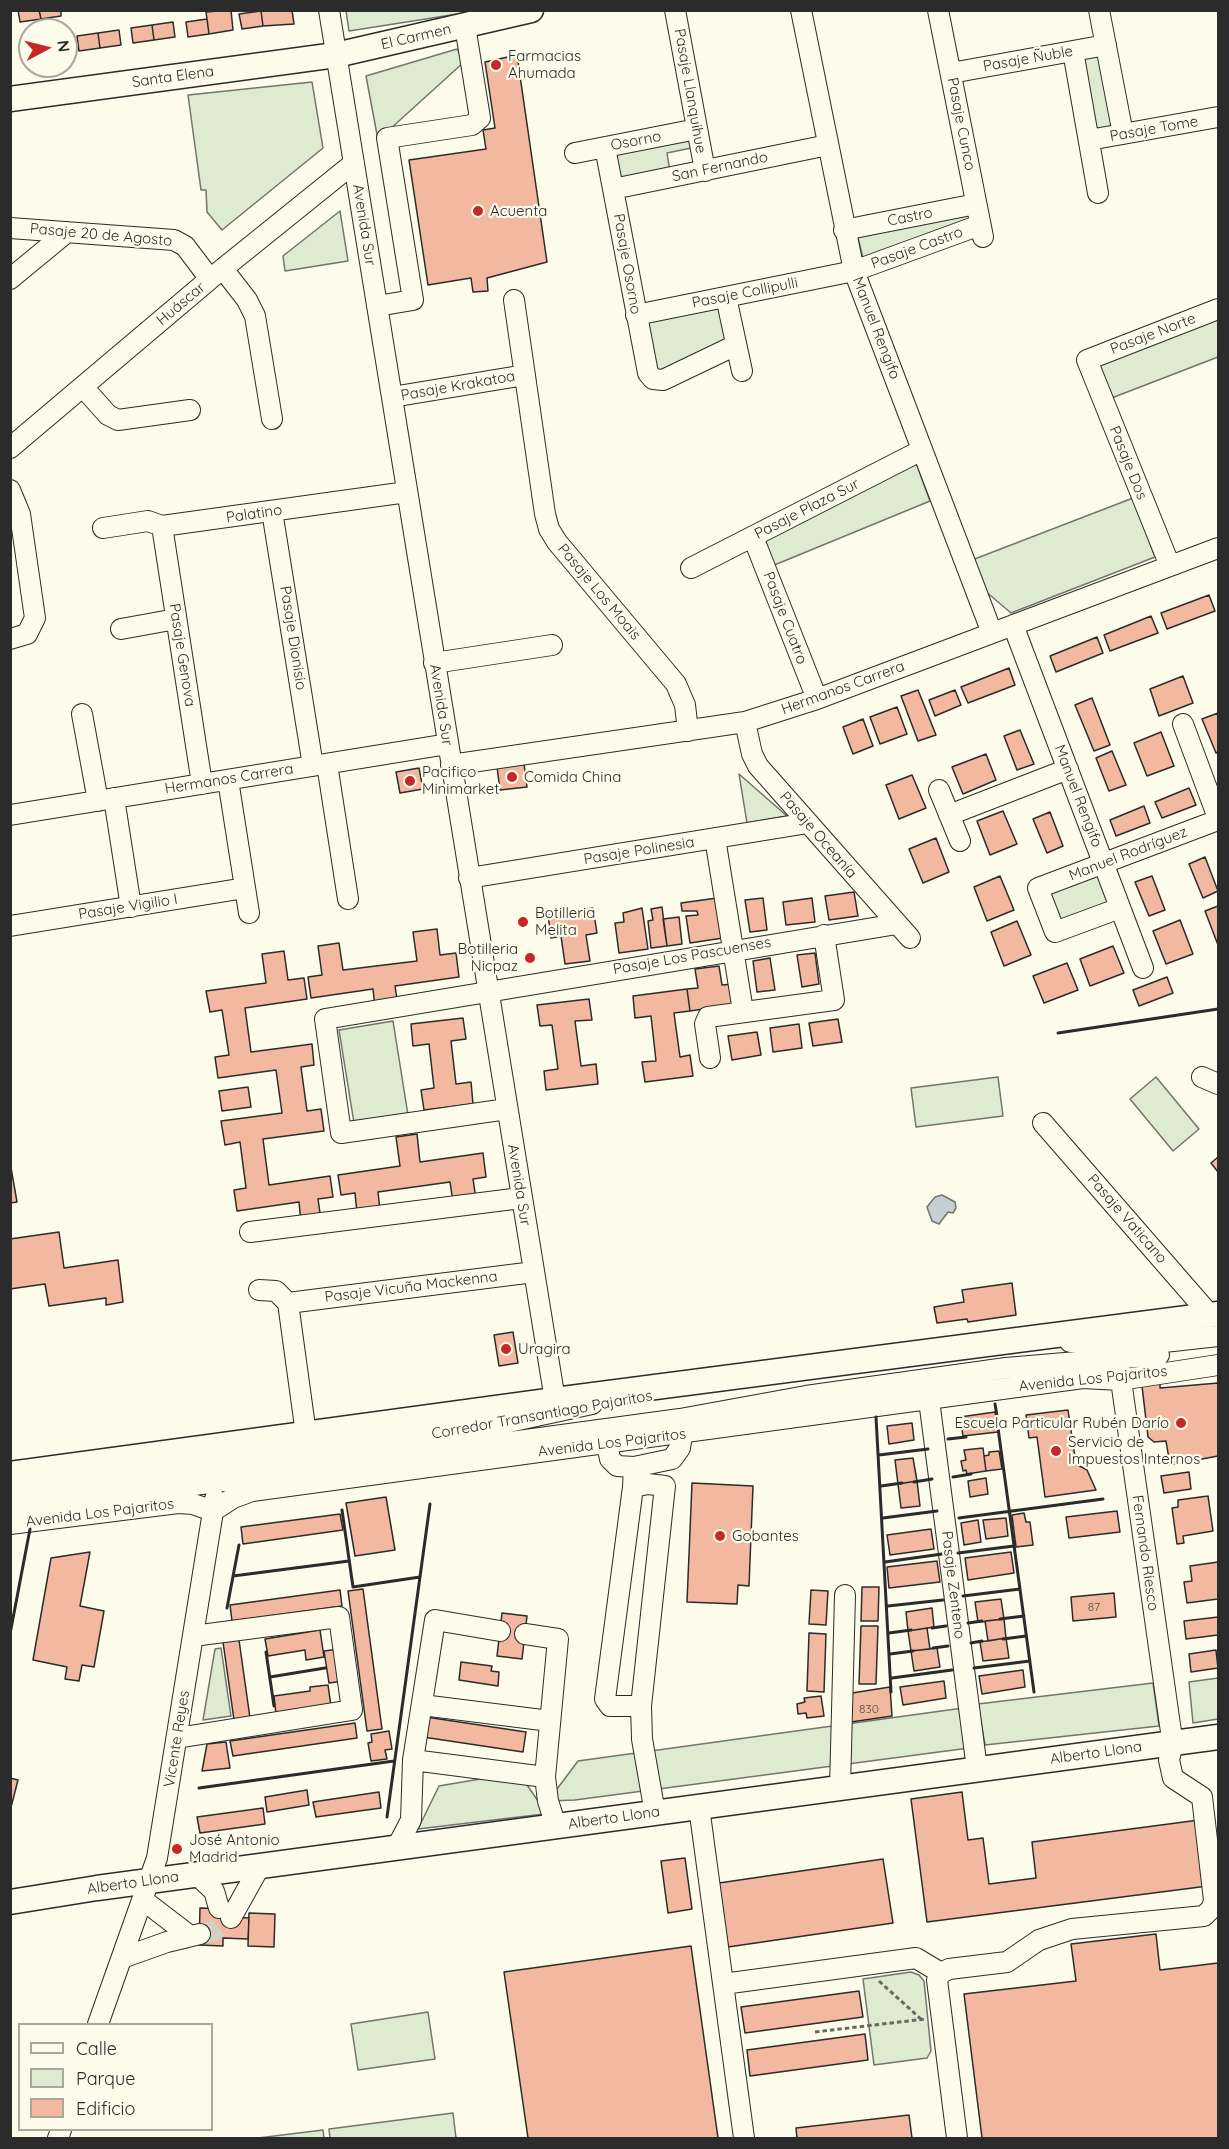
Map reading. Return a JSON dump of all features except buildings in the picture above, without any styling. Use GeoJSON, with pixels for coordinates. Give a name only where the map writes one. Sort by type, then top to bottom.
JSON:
{"type":"FeatureCollection","features":[{"type":"Feature","properties":{"kind":"main road","name":"El Carmen"},"geometry":{"type":"LineString","coordinates":[[336,56],[475,20],[523,11]]}},
{"type":"Feature","properties":{"kind":"main road","name":"Santa Elena"},"geometry":{"type":"LineString","coordinates":[[10,99],[336,56]]}},
{"type":"Feature","properties":{"kind":"main road"},"geometry":{"type":"LineString","coordinates":[[10,1474],[215,1464],[306,1434],[555,1400],[1116,1342],[1216,1321]]}},
{"type":"Feature","properties":{"kind":"main road","name":"Alberto Llona"},"geometry":{"type":"LineString","coordinates":[[10,1902],[147,1890],[196,1874],[1218,1737]]}},
{"type":"Feature","properties":{"kind":"street","name":"Avenida Sur"},"geometry":{"type":"LineString","coordinates":[[329,10],[555,1400]]}},
{"type":"Feature","properties":{"kind":"street","name":"Pasaje Llanquihue"},"geometry":{"type":"LineString","coordinates":[[675,10],[705,171]]}},
{"type":"Feature","properties":{"kind":"street","name":"Manuel Rengifo"},"geometry":{"type":"LineString","coordinates":[[801,10],[844,230],[855,271],[992,633]]}},
{"type":"Feature","properties":{"kind":"street","name":"Pasaje Cunco"},"geometry":{"type":"LineString","coordinates":[[938,10],[982,232]]}},
{"type":"Feature","properties":{"kind":"street"},"geometry":{"type":"LineString","coordinates":[[1099,10],[1124,134]]}},
{"type":"Feature","properties":{"kind":"street"},"geometry":{"type":"LineString","coordinates":[[377,306],[412,300],[387,138],[472,125],[480,118],[475,20]]}},
{"type":"Feature","properties":{"kind":"street","name":"Pasaje Ñuble"},"geometry":{"type":"LineString","coordinates":[[951,73],[1106,45]]}},
{"type":"Feature","properties":{"kind":"street"},"geometry":{"type":"LineString","coordinates":[[1074,51],[1098,193]]}},
{"type":"Feature","properties":{"kind":"street","name":"Pasaje Tome"},"geometry":{"type":"LineString","coordinates":[[1089,140],[1218,117]]}},
{"type":"Feature","properties":{"kind":"street","name":"Osorno"},"geometry":{"type":"LineString","coordinates":[[575,153],[697,129]]}},
{"type":"Feature","properties":{"kind":"street","name":"San Fernando"},"geometry":{"type":"LineString","coordinates":[[613,189],[828,145]]}},
{"type":"Feature","properties":{"kind":"street","name":"Pasaje Osorno"},"geometry":{"type":"LineString","coordinates":[[605,147],[645,365],[653,379],[663,380],[736,345]]}},
{"type":"Feature","properties":{"kind":"street","name":"Huáscar"},"geometry":{"type":"LineString","coordinates":[[10,448],[217,274],[354,163]]}},
{"type":"Feature","properties":{"kind":"street","name":"Castro"},"geometry":{"type":"LineString","coordinates":[[844,230],[976,204]]}},
{"type":"Feature","properties":{"kind":"street","name":"Pasaje 20 de Agosto"},"geometry":{"type":"LineString","coordinates":[[10,228],[174,240],[185,246],[247,300],[255,316],[272,420]]}},
{"type":"Feature","properties":{"kind":"street"},"geometry":{"type":"LineString","coordinates":[[10,279],[67,232]]}},
{"type":"Feature","properties":{"kind":"street","name":"Pasaje Castro"},"geometry":{"type":"LineString","coordinates":[[855,271],[982,232]]}},
{"type":"Feature","properties":{"kind":"street","name":"Pasaje Collipulli"},"geometry":{"type":"LineString","coordinates":[[636,315],[855,271]]}},
{"type":"Feature","properties":{"kind":"street"},"geometry":{"type":"LineString","coordinates":[[726,297],[742,371]]}},
{"type":"Feature","properties":{"kind":"street","name":"Pasaje Los Moais"},"geometry":{"type":"LineString","coordinates":[[514,300],[545,514],[549,528],[557,542],[676,684],[685,705],[688,731]]}},
{"type":"Feature","properties":{"kind":"street","name":"Pasaje Norte"},"geometry":{"type":"LineString","coordinates":[[1087,360],[1218,309]]}},
{"type":"Feature","properties":{"kind":"street","name":"Pasaje Dos"},"geometry":{"type":"LineString","coordinates":[[1087,360],[1170,566]]}},
{"type":"Feature","properties":{"kind":"street","name":"Pasaje Krakatoa"},"geometry":{"type":"LineString","coordinates":[[392,397],[525,375]]}},
{"type":"Feature","properties":{"kind":"street"},"geometry":{"type":"LineString","coordinates":[[83,387],[108,415],[118,420],[190,410]]}},
{"type":"Feature","properties":{"kind":"street","name":"Pasaje Plaza Sur"},"geometry":{"type":"LineString","coordinates":[[691,568],[922,450]]}},
{"type":"Feature","properties":{"kind":"street"},"geometry":{"type":"LineString","coordinates":[[10,490],[20,514],[35,618],[31,631],[24,636],[10,639]]}},
{"type":"Feature","properties":{"kind":"street","name":"Palatino"},"geometry":{"type":"LineString","coordinates":[[103,528],[148,520],[162,526],[407,492]]}},
{"type":"Feature","properties":{"kind":"street","name":"Pasaje Dionisio"},"geometry":{"type":"LineString","coordinates":[[272,511],[348,899]]}},
{"type":"Feature","properties":{"kind":"street","name":"Pasaje Genova"},"geometry":{"type":"LineString","coordinates":[[162,526],[202,784]]}},
{"type":"Feature","properties":{"kind":"street","name":"Pasaje Cuatro"},"geometry":{"type":"LineString","coordinates":[[753,537],[817,699]]}},
{"type":"Feature","properties":{"kind":"street","name":"Hermanos Carrera"},"geometry":{"type":"LineString","coordinates":[[451,765],[745,722],[817,699],[1218,548]]}},
{"type":"Feature","properties":{"kind":"street"},"geometry":{"type":"LineString","coordinates":[[121,628],[176,619]]}},
{"type":"Feature","properties":{"kind":"street","name":"Manuel Rengifo"},"geometry":{"type":"LineString","coordinates":[[1014,625],[1143,968]]}},
{"type":"Feature","properties":{"kind":"street"},"geometry":{"type":"LineString","coordinates":[[434,663],[552,645]]}},
{"type":"Feature","properties":{"kind":"street"},"geometry":{"type":"LineString","coordinates":[[82,714],[106,799],[131,907]]}},
{"type":"Feature","properties":{"kind":"street","name":"Pasaje Oceanía"},"geometry":{"type":"LineString","coordinates":[[745,722],[752,754],[758,766],[903,931]]}},
{"type":"Feature","properties":{"kind":"street","name":"Manuel Rodríguez"},"geometry":{"type":"LineString","coordinates":[[1120,908],[1055,932],[1038,888],[1218,819],[1183,724]]}},
{"type":"Feature","properties":{"kind":"street","name":"Hermanos Carrera"},"geometry":{"type":"LineString","coordinates":[[10,815],[448,744]]}},
{"type":"Feature","properties":{"kind":"street"},"geometry":{"type":"LineString","coordinates":[[949,815],[1068,769]]}},
{"type":"Feature","properties":{"kind":"street"},"geometry":{"type":"LineString","coordinates":[[228,780],[249,913]]}},
{"type":"Feature","properties":{"kind":"street"},"geometry":{"type":"LineString","coordinates":[[939,790],[960,841]]}},
{"type":"Feature","properties":{"kind":"street","name":"Pasaje Polinesia"},"geometry":{"type":"LineString","coordinates":[[469,878],[808,823]]}},
{"type":"Feature","properties":{"kind":"street"},"geometry":{"type":"LineString","coordinates":[[715,838],[743,1011]]}},
{"type":"Feature","properties":{"kind":"street","name":"Pasaje Vigilio I"},"geometry":{"type":"LineString","coordinates":[[10,926],[245,888]]}},
{"type":"Feature","properties":{"kind":"street","name":"Pasaje Los Pascuenses"},"geometry":{"type":"LineString","coordinates":[[507,1109],[341,1133],[325,1019],[824,935],[903,931]]}},
{"type":"Feature","properties":{"kind":"street"},"geometry":{"type":"LineString","coordinates":[[710,1058],[706,1019],[743,1011],[834,999],[824,935]]}},
{"type":"Feature","properties":{"kind":"street","name":"Pasaje Vaticano"},"geometry":{"type":"LineString","coordinates":[[1044,1123],[1216,1321]]}},
{"type":"Feature","properties":{"kind":"street"},"geometry":{"type":"LineString","coordinates":[[250,1232],[521,1197]]}},
{"type":"Feature","properties":{"kind":"street","name":"Pasaje Vicuña Mackenna"},"geometry":{"type":"LineString","coordinates":[[288,1303],[534,1272]]}},
{"type":"Feature","properties":{"kind":"street"},"geometry":{"type":"LineString","coordinates":[[259,1290],[276,1291],[288,1303],[306,1434]]}},
{"type":"Feature","properties":{"kind":"street","name":"Corredor Transantiago Pajaritos"},"geometry":{"type":"LineString","coordinates":[[10,1494],[481,1428],[605,1401],[974,1353],[1070,1342],[1116,1342],[1218,1348]]}},
{"type":"Feature","properties":{"kind":"street","name":"Corredor Transantiago Pajaritos"},"geometry":{"type":"LineString","coordinates":[[10,1510],[215,1464],[680,1419],[806,1395],[1005,1368],[1116,1342]]}},
{"type":"Feature","properties":{"kind":"street","name":"Fernando Riesco"},"geometry":{"type":"LineString","coordinates":[[941,1973],[949,1968],[1007,1962],[1039,1940],[1072,1929],[1175,1921],[1203,1916],[1212,1908],[1214,1900],[1202,1797],[1173,1778],[1169,1760],[1173,1743],[1116,1342]]}},
{"type":"Feature","properties":{"kind":"street","name":"Avenida Los Pajaritos"},"geometry":{"type":"LineString","coordinates":[[10,1524],[178,1503],[193,1504],[213,1511],[232,1498],[252,1491],[1083,1378],[1120,1380],[1218,1365]]}},
{"type":"Feature","properties":{"kind":"street","name":"Pasaje Zenteno"},"geometry":{"type":"LineString","coordinates":[[929,1400],[977,1769]]}},
{"type":"Feature","properties":{"kind":"street"},"geometry":{"type":"LineString","coordinates":[[607,1444],[610,1459],[617,1466],[634,1467],[672,1459],[680,1448],[682,1434]]}},
{"type":"Feature","properties":{"kind":"street","name":"Vicente Reyes"},"geometry":{"type":"LineString","coordinates":[[99,2023],[157,1858],[213,1511],[215,1464]]}},
{"type":"Feature","properties":{"kind":"street"},"geometry":{"type":"LineString","coordinates":[[634,1467],[605,1699],[610,1706],[641,1706]]}},
{"type":"Feature","properties":{"kind":"street"},"geometry":{"type":"LineString","coordinates":[[633,1487],[648,1484],[664,1486],[641,1706],[642,1739],[655,1813]]}},
{"type":"Feature","properties":{"kind":"street"},"geometry":{"type":"LineString","coordinates":[[840,1788],[844,1595]]}},
{"type":"Feature","properties":{"kind":"street"},"geometry":{"type":"LineString","coordinates":[[177,1738],[352,1710],[339,1617],[193,1636]]}},
{"type":"Feature","properties":{"kind":"street"},"geometry":{"type":"LineString","coordinates":[[397,1847],[411,1820],[413,1760],[435,1620],[500,1630]]}},
{"type":"Feature","properties":{"kind":"street"},"geometry":{"type":"LineString","coordinates":[[525,1634],[558,1640],[545,1777],[548,1801],[556,1826]]}},
{"type":"Feature","properties":{"kind":"street"},"geometry":{"type":"LineString","coordinates":[[422,1705],[550,1721]]}},
{"type":"Feature","properties":{"kind":"street"},"geometry":{"type":"LineString","coordinates":[[413,1760],[545,1777]]}},
{"type":"Feature","properties":{"kind":"street"},"geometry":{"type":"LineString","coordinates":[[699,1807],[744,2139]]}},
{"type":"Feature","properties":{"kind":"street"},"geometry":{"type":"LineString","coordinates":[[196,1874],[214,1891],[225,1913],[260,1866]]}},
{"type":"Feature","properties":{"kind":"street"},"geometry":{"type":"LineString","coordinates":[[122,1958],[195,1935],[147,1890]]}},
{"type":"Feature","properties":{"kind":"street"},"geometry":{"type":"LineString","coordinates":[[723,1984],[916,1958],[941,1973],[937,1980],[957,2139]]}},
{"type":"Feature","properties":{"kind":"path"},"geometry":{"type":"LineString","coordinates":[[862,1966],[922,2020]]}},
{"type":"Feature","properties":{"kind":"path"},"geometry":{"type":"LineString","coordinates":[[816,2032],[942,2018]]}},
{"type":"Feature","properties":{"kind":"green space"},"geometry":{"type":"Polygon","coordinates":[[[464,10],[464,13],[349,31],[346,11],[464,10]]]}},
{"type":"Feature","properties":{"kind":"green space"},"geometry":{"type":"Polygon","coordinates":[[[457,49],[464,62],[378,140],[366,76],[457,49]]]}},
{"type":"Feature","properties":{"kind":"green space"},"geometry":{"type":"Polygon","coordinates":[[[1101,50],[1116,130],[1096,134],[1082,54],[1101,50]]]}},
{"type":"Feature","properties":{"kind":"green space"},"geometry":{"type":"Polygon","coordinates":[[[312,82],[323,148],[222,230],[207,212],[206,190],[201,190],[188,95],[312,82]]]}},
{"type":"Feature","properties":{"kind":"green space"},"geometry":{"type":"Polygon","coordinates":[[[695,136],[696,147],[667,153],[670,172],[619,182],[612,157],[617,149],[695,136]]]}},
{"type":"Feature","properties":{"kind":"green space"},"geometry":{"type":"Polygon","coordinates":[[[340,211],[348,261],[285,271],[283,256],[340,211]]]}},
{"type":"Feature","properties":{"kind":"green space"},"geometry":{"type":"Polygon","coordinates":[[[972,213],[973,222],[864,262],[857,234],[972,213]]]}},
{"type":"Feature","properties":{"kind":"green space"},"geometry":{"type":"Polygon","coordinates":[[[721,303],[728,341],[664,373],[655,371],[642,320],[721,303]]]}},
{"type":"Feature","properties":{"kind":"green space"},"geometry":{"type":"Polygon","coordinates":[[[1218,318],[1218,357],[1109,399],[1096,365],[1218,318]]]}},
{"type":"Feature","properties":{"kind":"green space"},"geometry":{"type":"Polygon","coordinates":[[[915,460],[930,501],[772,566],[761,539],[915,460]]]}},
{"type":"Feature","properties":{"kind":"green space"},"geometry":{"type":"Polygon","coordinates":[[[1133,498],[1155,557],[1011,613],[984,590],[972,560],[1133,498]]]}},
{"type":"Feature","properties":{"kind":"green space"},"geometry":{"type":"Polygon","coordinates":[[[739,774],[787,816],[747,823],[739,774]]]}},
{"type":"Feature","properties":{"kind":"green space"},"geometry":{"type":"Polygon","coordinates":[[[1098,871],[1111,906],[1057,926],[1044,891],[1098,871]]]}},
{"type":"Feature","properties":{"kind":"green space"},"geometry":{"type":"Polygon","coordinates":[[[393,1021],[408,1115],[354,1123],[339,1030],[393,1021]]]}},
{"type":"Feature","properties":{"kind":"green space"},"geometry":{"type":"Polygon","coordinates":[[[998,1077],[1003,1116],[916,1127],[911,1088],[998,1077]]]}},
{"type":"Feature","properties":{"kind":"green space"},"geometry":{"type":"Polygon","coordinates":[[[1156,1077],[1199,1129],[1173,1151],[1130,1099],[1156,1077]]]}},
{"type":"Feature","properties":{"kind":"green space"},"geometry":{"type":"Polygon","coordinates":[[[221,1648],[231,1716],[203,1720],[215,1649],[221,1648]]]}},
{"type":"Feature","properties":{"kind":"green space"},"geometry":{"type":"Polygon","coordinates":[[[1218,1678],[1218,1719],[1193,1723],[1189,1682],[1218,1678]]]}},
{"type":"Feature","properties":{"kind":"green space"},"geometry":{"type":"Polygon","coordinates":[[[1153,1683],[1159,1726],[985,1745],[978,1704],[1153,1683]]]}},
{"type":"Feature","properties":{"kind":"green space"},"geometry":{"type":"Polygon","coordinates":[[[963,1708],[969,1748],[575,1800],[548,1801],[578,1761],[963,1708]]]}},
{"type":"Feature","properties":{"kind":"green space"},"geometry":{"type":"Polygon","coordinates":[[[515,1773],[521,1776],[544,1814],[418,1829],[439,1786],[515,1773]]]}},
{"type":"Feature","properties":{"kind":"green space"},"geometry":{"type":"Polygon","coordinates":[[[911,1972],[919,1975],[924,1981],[931,2051],[927,2058],[874,2065],[863,1979],[911,1972]]]}},
{"type":"Feature","properties":{"kind":"green space"},"geometry":{"type":"Polygon","coordinates":[[[428,2012],[435,2059],[358,2070],[351,2024],[428,2012]]]}},
{"type":"Feature","properties":{"kind":"green space"},"geometry":{"type":"Polygon","coordinates":[[[453,2113],[456,2138],[330,2138],[329,2129],[453,2113]]]}},
{"type":"Feature","properties":{"kind":"green space"},"geometry":{"type":"Polygon","coordinates":[[[323,2130],[324,2138],[258,2138],[323,2130]]]}},
{"type":"Feature","properties":{"kind":"shaded area"},"geometry":{"type":"Polygon","coordinates":[[[942,1195],[955,1202],[956,1208],[953,1213],[948,1212],[939,1224],[932,1221],[927,1207],[935,1197],[942,1195]]]}},
{"type":"Feature","properties":{"kind":"tunnel"},"geometry":{"type":"LineString","coordinates":[[200,1934],[214,1931],[231,1918]]}},
{"type":"Feature","properties":{"kind":"wall"},"geometry":{"type":"LineString","coordinates":[[1058,1033],[1218,1009]]}},
{"type":"Feature","properties":{"kind":"wall"},"geometry":{"type":"LineString","coordinates":[[995,1404],[997,1416]]}},
{"type":"Feature","properties":{"kind":"wall"},"geometry":{"type":"LineString","coordinates":[[876,1417],[891,1692]]}},
{"type":"Feature","properties":{"kind":"wall"},"geometry":{"type":"LineString","coordinates":[[998,1428],[1034,1692]]}},
{"type":"Feature","properties":{"kind":"wall"},"geometry":{"type":"LineString","coordinates":[[948,1439],[966,1437]]}},
{"type":"Feature","properties":{"kind":"wall"},"geometry":{"type":"LineString","coordinates":[[879,1455],[928,1449]]}},
{"type":"Feature","properties":{"kind":"wall"},"geometry":{"type":"LineString","coordinates":[[953,1477],[971,1474]]}},
{"type":"Feature","properties":{"kind":"wall"},"geometry":{"type":"LineString","coordinates":[[914,1482],[932,1479]]}},
{"type":"Feature","properties":{"kind":"wall"},"geometry":{"type":"LineString","coordinates":[[881,1486],[902,1483]]}},
{"type":"Feature","properties":{"kind":"wall"},"geometry":{"type":"LineString","coordinates":[[959,1518],[1103,1499]]}},
{"type":"Feature","properties":{"kind":"wall"},"geometry":{"type":"LineString","coordinates":[[387,1817],[430,1504]]}},
{"type":"Feature","properties":{"kind":"wall"},"geometry":{"type":"LineString","coordinates":[[342,1510],[353,1587],[420,1577]]}},
{"type":"Feature","properties":{"kind":"wall"},"geometry":{"type":"LineString","coordinates":[[883,1518],[937,1511]]}},
{"type":"Feature","properties":{"kind":"wall"},"geometry":{"type":"LineString","coordinates":[[10,1634],[30,1529]]}},
{"type":"Feature","properties":{"kind":"wall"},"geometry":{"type":"LineString","coordinates":[[227,1608],[239,1545]]}},
{"type":"Feature","properties":{"kind":"wall"},"geometry":{"type":"LineString","coordinates":[[958,1553],[1014,1546]]}},
{"type":"Feature","properties":{"kind":"wall"},"geometry":{"type":"LineString","coordinates":[[885,1562],[942,1554]]}},
{"type":"Feature","properties":{"kind":"wall"},"geometry":{"type":"LineString","coordinates":[[233,1576],[349,1561]]}},
{"type":"Feature","properties":{"kind":"wall"},"geometry":{"type":"LineString","coordinates":[[963,1596],[1020,1589]]}},
{"type":"Feature","properties":{"kind":"wall"},"geometry":{"type":"LineString","coordinates":[[888,1606],[943,1600]]}},
{"type":"Feature","properties":{"kind":"wall"},"geometry":{"type":"LineString","coordinates":[[1000,1619],[1024,1616]]}},
{"type":"Feature","properties":{"kind":"wall"},"geometry":{"type":"LineString","coordinates":[[968,1623],[982,1621]]}},
{"type":"Feature","properties":{"kind":"wall"},"geometry":{"type":"LineString","coordinates":[[932,1628],[946,1626]]}},
{"type":"Feature","properties":{"kind":"wall"},"geometry":{"type":"LineString","coordinates":[[889,1633],[911,1630]]}},
{"type":"Feature","properties":{"kind":"wall"},"geometry":{"type":"LineString","coordinates":[[1003,1639],[1026,1636]]}},
{"type":"Feature","properties":{"kind":"wall"},"geometry":{"type":"LineString","coordinates":[[971,1643],[982,1641]]}},
{"type":"Feature","properties":{"kind":"wall"},"geometry":{"type":"LineString","coordinates":[[933,1648],[948,1646]]}},
{"type":"Feature","properties":{"kind":"wall"},"geometry":{"type":"LineString","coordinates":[[890,1654],[913,1651]]}},
{"type":"Feature","properties":{"kind":"wall"},"geometry":{"type":"LineString","coordinates":[[266,1652],[274,1706]]}},
{"type":"Feature","properties":{"kind":"wall"},"geometry":{"type":"LineString","coordinates":[[974,1668],[1030,1661]]}},
{"type":"Feature","properties":{"kind":"wall"},"geometry":{"type":"LineString","coordinates":[[270,1677],[325,1668]]}},
{"type":"Feature","properties":{"kind":"wall"},"geometry":{"type":"LineString","coordinates":[[892,1678],[952,1670]]}},
{"type":"Feature","properties":{"kind":"wall"},"geometry":{"type":"LineString","coordinates":[[199,1788],[394,1761]]}},
{"type":"Feature","properties":{"kind":"place","name":"Farmacias Ahumada"},"geometry":{"type":"Point","coordinates":[496,65]}},
{"type":"Feature","properties":{"kind":"place","name":"Acuenta"},"geometry":{"type":"Point","coordinates":[478,211]}},
{"type":"Feature","properties":{"kind":"place","name":"Comida China"},"geometry":{"type":"Point","coordinates":[512,777]}},
{"type":"Feature","properties":{"kind":"place","name":"Pacifico Minimarket"},"geometry":{"type":"Point","coordinates":[410,781]}},
{"type":"Feature","properties":{"kind":"place","name":"Botilleria Melita"},"geometry":{"type":"Point","coordinates":[523,922]}},
{"type":"Feature","properties":{"kind":"place","name":"Botilleria Nicpaz"},"geometry":{"type":"Point","coordinates":[530,958]}},
{"type":"Feature","properties":{"kind":"place","name":"Uragira"},"geometry":{"type":"Point","coordinates":[506,1349]}},
{"type":"Feature","properties":{"kind":"place","name":"Escuela Particular Rubén Darío"},"geometry":{"type":"Point","coordinates":[1181,1423]}},
{"type":"Feature","properties":{"kind":"place","name":"Servicio de Impuestos Internos"},"geometry":{"type":"Point","coordinates":[1056,1451]}},
{"type":"Feature","properties":{"kind":"place","name":"Gobantes"},"geometry":{"type":"Point","coordinates":[720,1536]}},
{"type":"Feature","properties":{"kind":"place","name":"José Antonio Madrid"},"geometry":{"type":"Point","coordinates":[177,1849]}}]}
